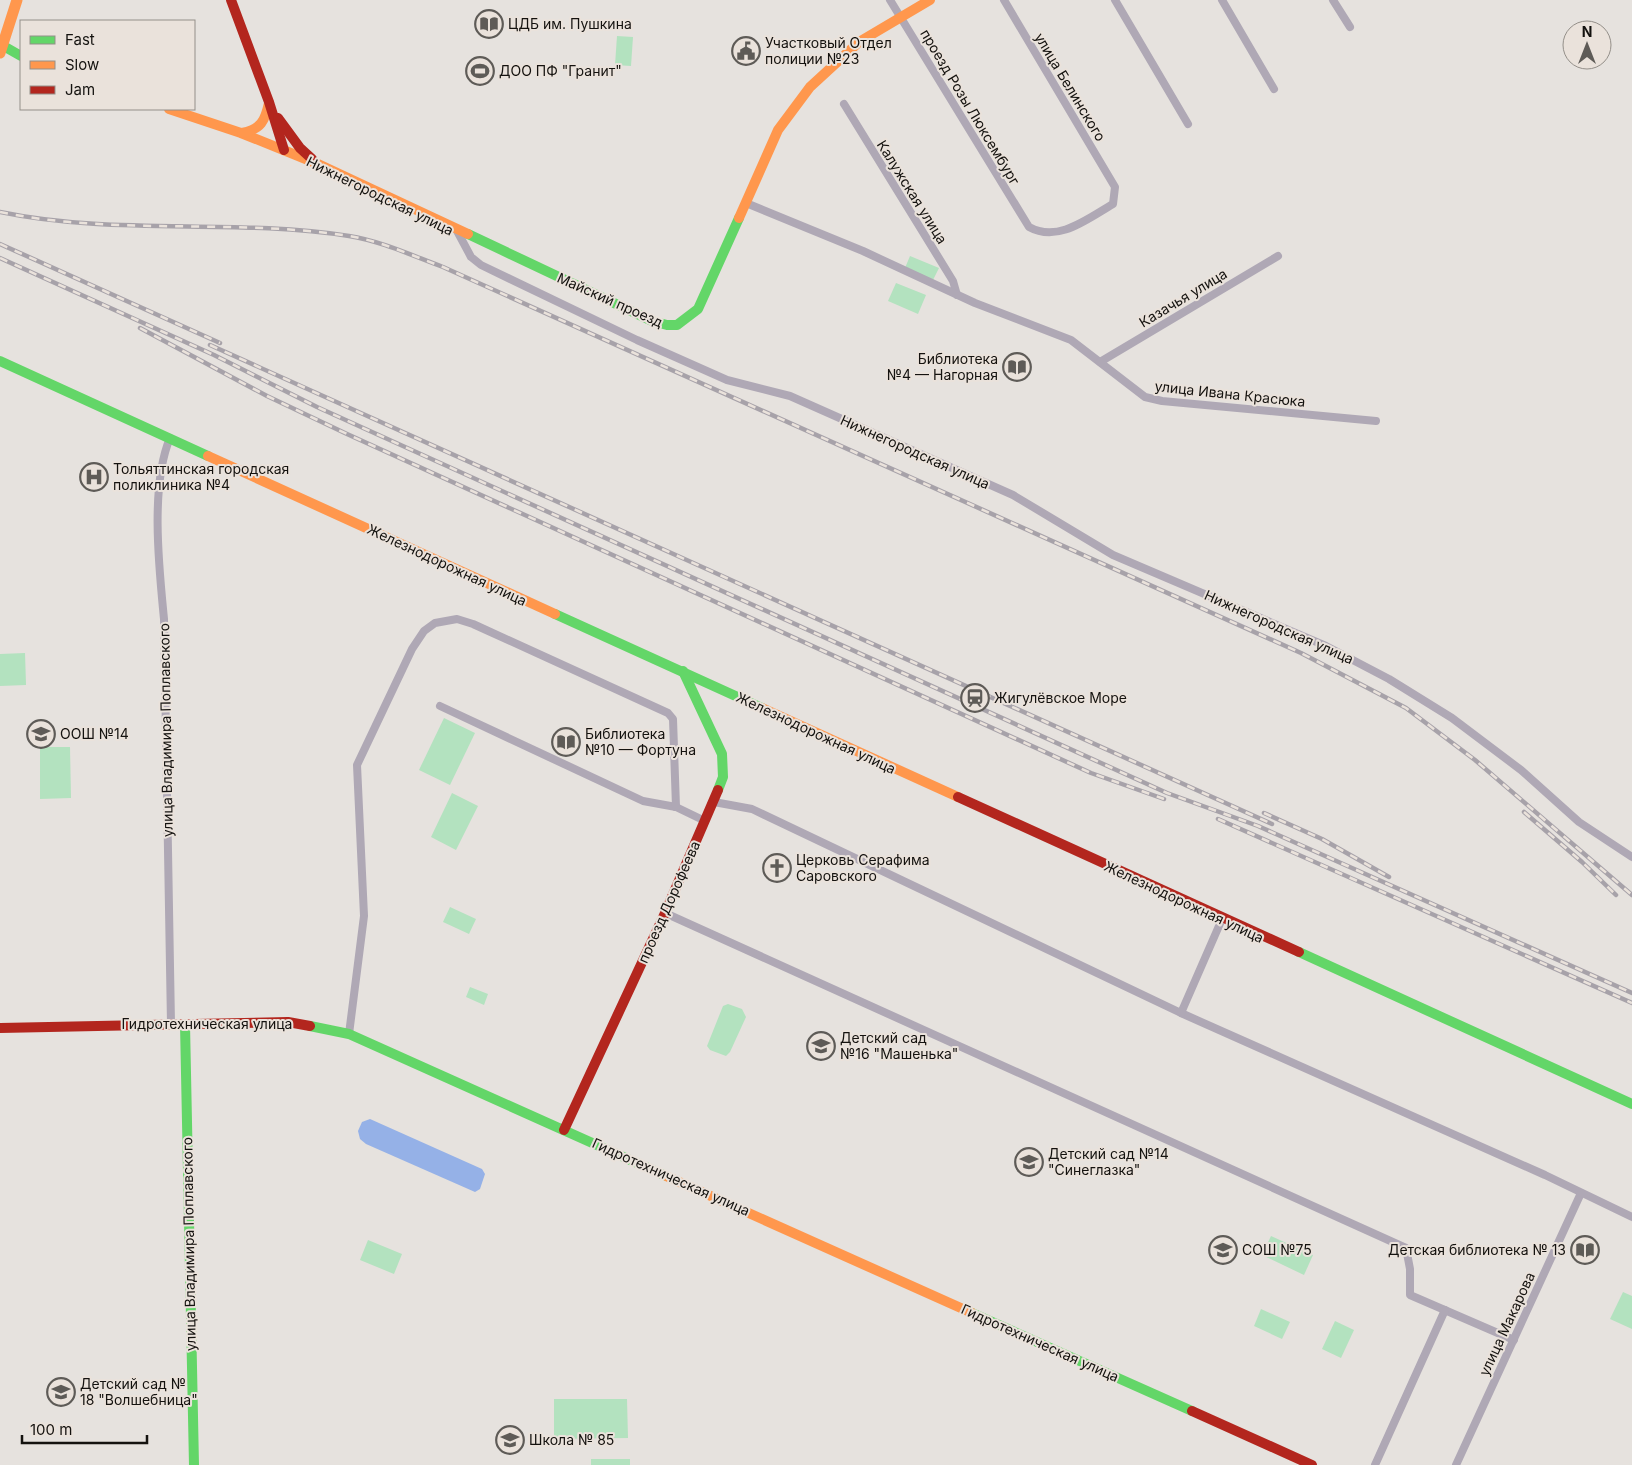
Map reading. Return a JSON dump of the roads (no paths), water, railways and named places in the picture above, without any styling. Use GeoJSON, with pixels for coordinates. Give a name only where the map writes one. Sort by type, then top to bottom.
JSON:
{"type":"FeatureCollection","features":[{"type":"Feature","properties":{"kind":"main road"},"geometry":{"type":"LineString","coordinates":[[17,0],[0,52],[20,57]]}},
{"type":"Feature","properties":{"kind":"main road"},"geometry":{"type":"LineString","coordinates":[[231,0],[269,102],[284,150]]}},
{"type":"Feature","properties":{"kind":"main road","name":"Майский проезд"},"geometry":{"type":"LineString","coordinates":[[456,229],[652,321],[671,327],[681,325],[698,308],[778,130],[810,87],[853,48],[930,0]]}},
{"type":"Feature","properties":{"kind":"main road"},"geometry":{"type":"LineString","coordinates":[[0,44],[20,56]]}},
{"type":"Feature","properties":{"kind":"main road"},"geometry":{"type":"LineString","coordinates":[[241,133],[255,131],[265,122],[269,102]]}},
{"type":"Feature","properties":{"kind":"main road"},"geometry":{"type":"LineString","coordinates":[[269,102],[300,148],[318,164]]}},
{"type":"Feature","properties":{"kind":"main road","name":"Нижнегородская улица"},"geometry":{"type":"LineString","coordinates":[[172,110],[241,133],[318,164],[456,229]]}},
{"type":"Feature","properties":{"kind":"main road","name":"Железнодорожная улица"},"geometry":{"type":"LineString","coordinates":[[0,361],[1222,919],[1632,1104]]}},
{"type":"Feature","properties":{"kind":"main road","name":"проезд Дорофеева"},"geometry":{"type":"LineString","coordinates":[[564,1130],[665,913],[714,802],[723,777],[722,754],[683,672]]}},
{"type":"Feature","properties":{"kind":"main road","name":"Гидротехническая улица"},"geometry":{"type":"LineString","coordinates":[[0,1028],[288,1022],[349,1034],[1312,1465]]}},
{"type":"Feature","properties":{"kind":"main road","name":"улица Владимира Поплавского"},"geometry":{"type":"LineString","coordinates":[[185,1024],[194,1465]]}},
{"type":"Feature","properties":{"kind":"street","name":"проезд Розы Люксембург"},"geometry":{"type":"LineString","coordinates":[[890,0],[1029,227]]}},
{"type":"Feature","properties":{"kind":"street","name":"улица Белинского"},"geometry":{"type":"LineString","coordinates":[[1004,0],[1115,187],[1113,204],[1083,222],[1056,234],[1039,232],[1029,227]]}},
{"type":"Feature","properties":{"kind":"street"},"geometry":{"type":"LineString","coordinates":[[1115,0],[1188,124]]}},
{"type":"Feature","properties":{"kind":"street"},"geometry":{"type":"LineString","coordinates":[[1222,0],[1274,89]]}},
{"type":"Feature","properties":{"kind":"street"},"geometry":{"type":"LineString","coordinates":[[1333,0],[1350,27]]}},
{"type":"Feature","properties":{"kind":"street","name":"Калужская улица"},"geometry":{"type":"LineString","coordinates":[[844,104],[952,281],[957,295]]}},
{"type":"Feature","properties":{"kind":"street","name":"улица Ивана Красюка"},"geometry":{"type":"LineString","coordinates":[[746,203],[863,251],[957,295],[1071,340],[1144,397],[1162,401],[1376,421]]}},
{"type":"Feature","properties":{"kind":"street","name":"Нижнегородская улица"},"geometry":{"type":"LineString","coordinates":[[456,229],[471,258],[628,336],[727,380],[790,396],[1012,495],[1112,555],[1334,650],[1389,679],[1452,718],[1521,770],[1578,822],[1632,857]]}},
{"type":"Feature","properties":{"kind":"street","name":"Казачья улица"},"geometry":{"type":"LineString","coordinates":[[1100,362],[1278,256]]}},
{"type":"Feature","properties":{"kind":"street","name":"улица Владимира Поплавского"},"geometry":{"type":"LineString","coordinates":[[170,438],[164,451],[160,488],[159,566],[164,619],[171,1024]]}},
{"type":"Feature","properties":{"kind":"street"},"geometry":{"type":"LineString","coordinates":[[349,1034],[364,916],[357,765],[412,650],[424,631],[435,623],[456,619],[473,624],[668,713],[673,719],[676,807]]}},
{"type":"Feature","properties":{"kind":"street"},"geometry":{"type":"LineString","coordinates":[[440,706],[644,801],[676,807],[705,821]]}},
{"type":"Feature","properties":{"kind":"street"},"geometry":{"type":"LineString","coordinates":[[714,802],[752,809],[1181,1012],[1545,1175],[1632,1216]]}},
{"type":"Feature","properties":{"kind":"street"},"geometry":{"type":"LineString","coordinates":[[665,913],[1406,1248],[1410,1268],[1410,1295],[1514,1340]]}},
{"type":"Feature","properties":{"kind":"street"},"geometry":{"type":"LineString","coordinates":[[1181,1012],[1222,919]]}},
{"type":"Feature","properties":{"kind":"street","name":"улица Макарова"},"geometry":{"type":"LineString","coordinates":[[1456,1465],[1580,1193]]}},
{"type":"Feature","properties":{"kind":"street"},"geometry":{"type":"LineString","coordinates":[[1375,1465],[1445,1310]]}},
{"type":"Feature","properties":{"kind":"water"},"geometry":{"type":"Polygon","coordinates":[[[370,1119],[482,1169],[485,1174],[480,1189],[475,1192],[366,1144],[360,1139],[358,1131],[362,1122],[370,1119]]]}},
{"type":"Feature","properties":{"kind":"railway"},"geometry":{"type":"LineString","coordinates":[[0,212],[43,219],[87,223],[262,228],[349,236],[385,245],[443,267],[1301,653],[1406,708],[1475,760],[1632,895]]}},
{"type":"Feature","properties":{"kind":"railway"},"geometry":{"type":"LineString","coordinates":[[0,244],[220,343]]}},
{"type":"Feature","properties":{"kind":"railway"},"geometry":{"type":"LineString","coordinates":[[0,258],[214,355],[317,407],[1167,793],[1258,826],[1632,993]]}},
{"type":"Feature","properties":{"kind":"railway"},"geometry":{"type":"LineString","coordinates":[[140,328],[267,396],[347,434],[1091,773],[1164,799]]}},
{"type":"Feature","properties":{"kind":"railway"},"geometry":{"type":"LineString","coordinates":[[210,345],[1272,824]]}},
{"type":"Feature","properties":{"kind":"railway"},"geometry":{"type":"LineString","coordinates":[[1524,812],[1582,862],[1616,895]]}},
{"type":"Feature","properties":{"kind":"railway"},"geometry":{"type":"LineString","coordinates":[[1264,813],[1322,839],[1389,877]]}},
{"type":"Feature","properties":{"kind":"railway"},"geometry":{"type":"LineString","coordinates":[[1218,819],[1632,1003]]}},
{"type":"Feature","properties":{"kind":"place","name":"ЦДБ им. Пушкина"},"geometry":{"type":"Point","coordinates":[489,24]}},
{"type":"Feature","properties":{"kind":"place","name":"Участковый Отдел полиции №23"},"geometry":{"type":"Point","coordinates":[746,51]}},
{"type":"Feature","properties":{"kind":"place","name":"ДОО ПФ \"Гранит\""},"geometry":{"type":"Point","coordinates":[480,71]}},
{"type":"Feature","properties":{"kind":"place","name":"Библиотека №4 — Нагорная"},"geometry":{"type":"Point","coordinates":[1017,367]}},
{"type":"Feature","properties":{"kind":"place","name":"Тольяттинская городская поликлиника №4"},"geometry":{"type":"Point","coordinates":[94,477]}},
{"type":"Feature","properties":{"kind":"place","name":"Жигулёвское Море"},"geometry":{"type":"Point","coordinates":[975,698]}},
{"type":"Feature","properties":{"kind":"place","name":"ООШ №14"},"geometry":{"type":"Point","coordinates":[41,734]}},
{"type":"Feature","properties":{"kind":"place","name":"Библиотека №10 — Фортуна"},"geometry":{"type":"Point","coordinates":[566,742]}},
{"type":"Feature","properties":{"kind":"place","name":"Церковь Серафима Саровского"},"geometry":{"type":"Point","coordinates":[777,868]}},
{"type":"Feature","properties":{"kind":"place","name":"Детский сад №16 \"Машенька\""},"geometry":{"type":"Point","coordinates":[821,1046]}},
{"type":"Feature","properties":{"kind":"place","name":"Детский сад №14 \"Синеглазка\""},"geometry":{"type":"Point","coordinates":[1029,1162]}},
{"type":"Feature","properties":{"kind":"place","name":"СОШ №75"},"geometry":{"type":"Point","coordinates":[1223,1250]}},
{"type":"Feature","properties":{"kind":"place","name":"Детская библиотека № 13"},"geometry":{"type":"Point","coordinates":[1585,1250]}},
{"type":"Feature","properties":{"kind":"place","name":"Детский сад № 18 \"Волшебница\""},"geometry":{"type":"Point","coordinates":[61,1392]}},
{"type":"Feature","properties":{"kind":"place","name":"Школа № 85"},"geometry":{"type":"Point","coordinates":[510,1440]}}]}
